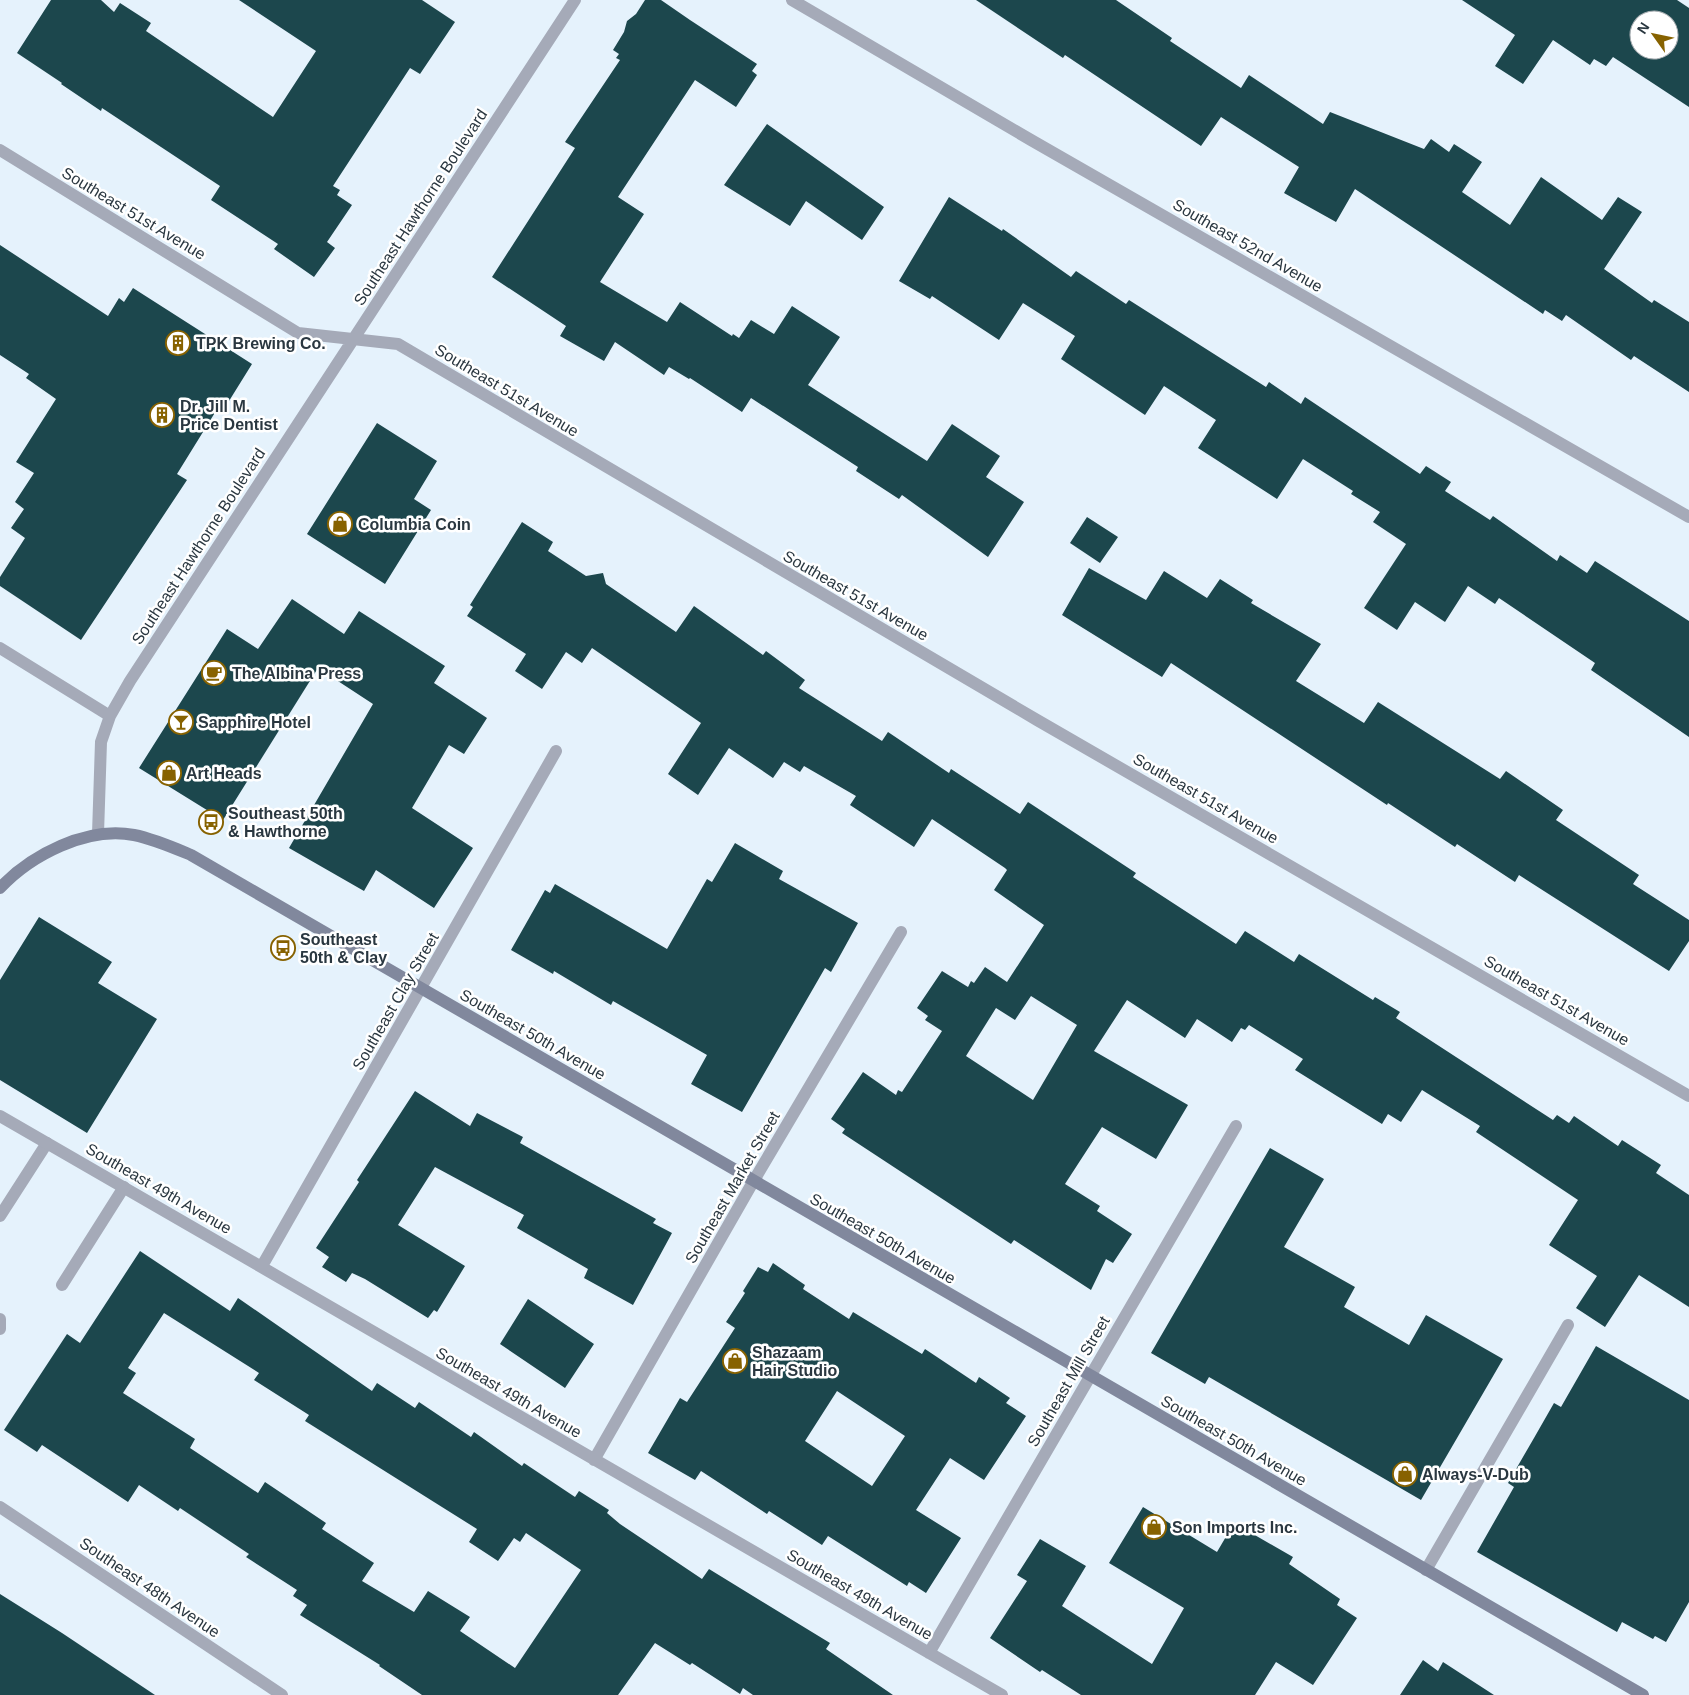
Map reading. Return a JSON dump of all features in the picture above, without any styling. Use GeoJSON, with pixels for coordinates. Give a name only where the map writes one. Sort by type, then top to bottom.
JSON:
{"type":"FeatureCollection","features":[{"type":"Feature","properties":{"kind":"main road"},"geometry":{"type":"LineString","coordinates":[[0,888],[39,855],[98,834]]}},
{"type":"Feature","properties":{"kind":"main road","name":"Southeast 50th Avenue"},"geometry":{"type":"LineString","coordinates":[[98,834],[132,834],[161,842],[191,855],[753,1182],[1643,1695]]}},
{"type":"Feature","properties":{"kind":"street","name":"Southeast 52nd Avenue"},"geometry":{"type":"LineString","coordinates":[[792,0],[1040,145],[1689,517]]}},
{"type":"Feature","properties":{"kind":"street","name":"Southeast Hawthorne Boulevard"},"geometry":{"type":"LineString","coordinates":[[98,834],[102,742],[110,716],[130,681],[572,1]]}},
{"type":"Feature","properties":{"kind":"street","name":"Southeast 51st Avenue"},"geometry":{"type":"LineString","coordinates":[[0,150],[298,333],[398,344],[1037,720],[1689,1096]]}},
{"type":"Feature","properties":{"kind":"street"},"geometry":{"type":"LineString","coordinates":[[0,648],[110,716]]}},
{"type":"Feature","properties":{"kind":"street","name":"Southeast Clay Street"},"geometry":{"type":"LineString","coordinates":[[262,1266],[556,751]]}},
{"type":"Feature","properties":{"kind":"street","name":"Southeast Market Street"},"geometry":{"type":"LineString","coordinates":[[594,1460],[753,1182],[901,932]]}},
{"type":"Feature","properties":{"kind":"street","name":"Southeast 49th Avenue"},"geometry":{"type":"LineString","coordinates":[[0,1116],[1002,1695]]}},
{"type":"Feature","properties":{"kind":"street","name":"Southeast Mill Street"},"geometry":{"type":"LineString","coordinates":[[929,1653],[1089,1375],[1236,1126]]}},
{"type":"Feature","properties":{"kind":"street"},"geometry":{"type":"LineString","coordinates":[[0,1216],[47,1143]]}},
{"type":"Feature","properties":{"kind":"street"},"geometry":{"type":"LineString","coordinates":[[62,1285],[124,1187]]}},
{"type":"Feature","properties":{"kind":"street"},"geometry":{"type":"LineString","coordinates":[[0,1319],[0,1329]]}},
{"type":"Feature","properties":{"kind":"street"},"geometry":{"type":"LineString","coordinates":[[1426,1570],[1568,1325]]}},
{"type":"Feature","properties":{"kind":"street","name":"Southeast 48th Avenue"},"geometry":{"type":"LineString","coordinates":[[0,1507],[282,1695]]}},
{"type":"Feature","properties":{"kind":"building"},"geometry":{"type":"Polygon","coordinates":[[[51,0],[101,0],[114,12],[120,3],[151,23],[146,31],[273,117],[316,51],[239,0],[422,0],[455,22],[420,74],[410,68],[333,186],[340,190],[337,195],[352,205],[327,242],[335,248],[314,277],[274,249],[278,244],[211,200],[220,186],[102,108],[101,111],[17,53],[51,0]]]}},
{"type":"Feature","properties":{"kind":"building"},"geometry":{"type":"Polygon","coordinates":[[[645,0],[661,0],[757,64],[752,71],[757,75],[736,107],[695,80],[618,197],[644,214],[600,282],[667,322],[680,302],[732,336],[733,334],[739,338],[751,320],[774,334],[792,306],[840,337],[808,385],[927,461],[952,424],[1000,456],[986,477],[1024,502],[988,557],[902,495],[899,499],[856,471],[858,467],[751,398],[742,412],[690,378],[669,367],[664,375],[615,342],[604,361],[560,336],[566,326],[492,277],[575,148],[565,142],[620,60],[616,58],[619,54],[613,50],[624,32],[627,21],[636,14],[645,0]]]}},
{"type":"Feature","properties":{"kind":"building"},"geometry":{"type":"Polygon","coordinates":[[[976,0],[1116,0],[1172,38],[1170,41],[1241,88],[1249,75],[1323,124],[1330,112],[1424,149],[1431,139],[1449,152],[1454,144],[1482,162],[1462,192],[1510,225],[1541,177],[1602,220],[1618,197],[1642,212],[1604,269],[1652,303],[1654,300],[1689,322],[1689,392],[1634,356],[1631,360],[1566,315],[1562,321],[1545,310],[1543,314],[1355,189],[1336,222],[1284,193],[1299,167],[1221,117],[1201,146],[1065,55],[1063,58],[976,0]]]}},
{"type":"Feature","properties":{"kind":"building"},"geometry":{"type":"Polygon","coordinates":[[[1462,0],[1677,0],[1689,8],[1689,107],[1613,57],[1606,66],[1594,59],[1590,65],[1553,40],[1523,84],[1495,66],[1515,35],[1462,0]]]}},
{"type":"Feature","properties":{"kind":"building"},"geometry":{"type":"Polygon","coordinates":[[[767,124],[884,207],[862,240],[806,201],[790,226],[724,185],[767,124]]]}},
{"type":"Feature","properties":{"kind":"building"},"geometry":{"type":"Polygon","coordinates":[[[949,197],[1002,231],[1003,229],[1071,277],[1076,271],[1126,304],[1129,300],[1266,387],[1269,382],[1301,404],[1305,397],[1420,474],[1426,466],[1451,482],[1445,491],[1490,520],[1493,516],[1557,561],[1560,555],[1587,573],[1595,561],[1689,621],[1689,737],[1591,670],[1595,663],[1499,598],[1495,604],[1468,586],[1445,622],[1415,602],[1397,630],[1364,608],[1406,544],[1373,522],[1380,512],[1351,494],[1353,491],[1303,459],[1277,499],[1198,448],[1216,420],[1164,386],[1145,415],[1061,359],[1075,336],[1023,303],[999,340],[932,296],[930,299],[899,281],[949,197]]]}},
{"type":"Feature","properties":{"kind":"building"},"geometry":{"type":"Polygon","coordinates":[[[0,245],[108,316],[119,298],[124,302],[133,288],[252,364],[229,401],[224,398],[177,474],[187,480],[81,640],[0,586],[0,577],[25,538],[11,528],[24,509],[15,502],[34,473],[16,462],[56,399],[26,378],[29,374],[0,355],[0,245]]]}},
{"type":"Feature","properties":{"kind":"building"},"geometry":{"type":"Polygon","coordinates":[[[377,423],[437,461],[414,499],[431,510],[385,584],[307,534],[377,423]]]}},
{"type":"Feature","properties":{"kind":"building"},"geometry":{"type":"Polygon","coordinates":[[[1087,517],[1118,537],[1100,563],[1070,543],[1087,517]]]}},
{"type":"Feature","properties":{"kind":"building"},"geometry":{"type":"Polygon","coordinates":[[[522,522],[553,542],[548,551],[586,576],[603,573],[606,584],[676,632],[694,606],[763,655],[766,651],[805,680],[799,688],[882,741],[888,732],[949,773],[951,769],[1020,814],[1028,802],[1136,873],[1133,877],[1236,944],[1245,931],[1294,962],[1299,954],[1373,1000],[1375,997],[1400,1012],[1396,1018],[1553,1120],[1557,1115],[1569,1123],[1574,1116],[1618,1146],[1622,1140],[1661,1165],[1656,1173],[1689,1195],[1689,1307],[1639,1275],[1605,1327],[1576,1308],[1597,1276],[1549,1245],[1578,1200],[1476,1132],[1480,1126],[1422,1090],[1401,1122],[1388,1114],[1382,1124],[1295,1070],[1303,1059],[1249,1025],[1245,1030],[1241,1028],[1232,1042],[1197,1019],[1185,1038],[1127,1000],[1094,1051],[1188,1105],[1156,1159],[1102,1127],[1065,1184],[1100,1206],[1097,1211],[1132,1234],[1113,1263],[1106,1259],[1091,1290],[1014,1240],[1011,1244],[842,1133],[845,1129],[831,1119],[863,1072],[896,1095],[898,1090],[902,1092],[942,1031],[925,1020],[928,1016],[917,1008],[942,971],[968,987],[971,981],[974,983],[985,967],[1007,982],[1044,925],[994,890],[1007,870],[932,819],[914,847],[850,805],[856,796],[804,766],[800,772],[784,762],[773,778],[729,748],[698,795],[668,774],[701,723],[592,648],[582,663],[566,652],[542,689],[515,671],[526,654],[467,616],[473,607],[470,605],[522,522]],[[1031,996],[1015,1020],[996,1008],[966,1056],[1033,1100],[1077,1025],[1031,996]]]}},
{"type":"Feature","properties":{"kind":"building"},"geometry":{"type":"Polygon","coordinates":[[[1089,568],[1146,600],[1164,571],[1207,598],[1220,579],[1253,600],[1251,603],[1321,644],[1296,681],[1364,723],[1378,702],[1500,779],[1506,771],[1563,810],[1556,820],[1639,875],[1633,884],[1689,920],[1689,941],[1669,971],[1519,875],[1515,882],[1457,844],[1455,847],[1388,803],[1387,805],[1171,663],[1162,677],[1062,615],[1089,568]]]}},
{"type":"Feature","properties":{"kind":"building"},"geometry":{"type":"Polygon","coordinates":[[[292,599],[344,634],[359,611],[445,666],[434,683],[487,718],[464,754],[449,745],[412,808],[473,848],[434,908],[376,870],[364,891],[289,848],[373,704],[318,668],[223,820],[139,768],[227,629],[258,649],[292,599]]]}},
{"type":"Feature","properties":{"kind":"building"},"geometry":{"type":"Polygon","coordinates":[[[735,843],[783,871],[779,879],[858,923],[831,972],[825,968],[742,1112],[691,1084],[707,1055],[613,1001],[611,1005],[554,971],[553,974],[511,950],[545,890],[550,893],[555,884],[667,949],[707,879],[712,882],[735,843]]]}},
{"type":"Feature","properties":{"kind":"building"},"geometry":{"type":"Polygon","coordinates":[[[39,917],[112,962],[98,983],[157,1019],[87,1133],[0,1080],[0,980],[39,917]]]}},
{"type":"Feature","properties":{"kind":"building"},"geometry":{"type":"Polygon","coordinates":[[[415,1091],[470,1126],[477,1113],[523,1137],[520,1143],[656,1219],[653,1223],[672,1233],[633,1305],[584,1278],[588,1269],[517,1228],[524,1215],[435,1167],[398,1225],[465,1266],[437,1312],[434,1310],[428,1318],[365,1279],[352,1273],[346,1282],[322,1267],[329,1257],[316,1248],[359,1182],[357,1180],[415,1091]]]}},
{"type":"Feature","properties":{"kind":"building"},"geometry":{"type":"Polygon","coordinates":[[[1270,1148],[1324,1179],[1284,1247],[1355,1287],[1344,1307],[1409,1345],[1426,1315],[1503,1359],[1421,1500],[1209,1377],[1205,1384],[1151,1353],[1270,1148]]]}},
{"type":"Feature","properties":{"kind":"building"},"geometry":{"type":"Polygon","coordinates":[[[140,1251],[230,1311],[238,1298],[372,1391],[377,1383],[415,1408],[419,1402],[471,1437],[474,1432],[522,1466],[524,1463],[575,1497],[579,1491],[609,1510],[607,1513],[620,1524],[702,1579],[709,1569],[830,1643],[826,1649],[893,1695],[753,1695],[743,1688],[740,1694],[692,1663],[690,1665],[655,1643],[618,1695],[422,1695],[380,1665],[300,1615],[307,1605],[293,1596],[297,1590],[246,1557],[249,1554],[180,1508],[178,1511],[139,1485],[128,1502],[42,1445],[37,1452],[4,1430],[67,1334],[80,1343],[140,1251]],[[164,1313],[128,1368],[136,1373],[123,1393],[195,1439],[190,1448],[258,1493],[265,1482],[326,1523],[322,1529],[374,1563],[362,1581],[414,1612],[428,1591],[470,1617],[460,1631],[515,1668],[581,1570],[526,1533],[520,1542],[514,1538],[498,1561],[469,1542],[477,1529],[305,1421],[309,1415],[254,1380],[259,1373],[164,1313]]]}},
{"type":"Feature","properties":{"kind":"building"},"geometry":{"type":"Polygon","coordinates":[[[773,1263],[805,1285],[803,1289],[849,1319],[853,1312],[922,1354],[925,1349],[976,1383],[979,1377],[1010,1398],[1006,1403],[1026,1416],[984,1480],[950,1458],[916,1510],[961,1538],[926,1593],[909,1582],[907,1586],[828,1536],[822,1545],[769,1511],[767,1514],[701,1471],[695,1480],[648,1453],[680,1398],[687,1402],[735,1328],[726,1322],[745,1293],[743,1291],[758,1267],[768,1272],[773,1263]],[[837,1391],[805,1441],[872,1486],[905,1436],[837,1391]]]}},
{"type":"Feature","properties":{"kind":"building"},"geometry":{"type":"Polygon","coordinates":[[[528,1299],[594,1344],[565,1388],[500,1344],[528,1299]]]}},
{"type":"Feature","properties":{"kind":"building"},"geometry":{"type":"Polygon","coordinates":[[[1596,1346],[1689,1400],[1689,1602],[1666,1642],[1655,1636],[1653,1639],[1622,1622],[1617,1632],[1477,1552],[1514,1487],[1508,1483],[1554,1403],[1561,1407],[1596,1346]]]}},
{"type":"Feature","properties":{"kind":"building"},"geometry":{"type":"Polygon","coordinates":[[[1143,1507],[1217,1552],[1234,1523],[1293,1557],[1289,1564],[1340,1599],[1337,1605],[1357,1618],[1313,1685],[1276,1662],[1255,1695],[1081,1695],[1042,1670],[1040,1672],[990,1638],[1027,1581],[1017,1575],[1040,1539],[1086,1566],[1062,1606],[1152,1664],[1184,1608],[1109,1563],[1143,1507]]]}},
{"type":"Feature","properties":{"kind":"building"},"geometry":{"type":"Polygon","coordinates":[[[0,1594],[62,1633],[155,1695],[0,1695],[0,1594]]]}},
{"type":"Feature","properties":{"kind":"building"},"geometry":{"type":"Polygon","coordinates":[[[1423,1660],[1438,1671],[1443,1662],[1494,1695],[1400,1695],[1423,1660]]]}},
{"type":"Feature","properties":{"kind":"place","name":"TPK Brewing Co."},"geometry":{"type":"Point","coordinates":[178,343]}},
{"type":"Feature","properties":{"kind":"place","name":"Dr. Jill M. Price Dentist"},"geometry":{"type":"Point","coordinates":[162,415]}},
{"type":"Feature","properties":{"kind":"place","name":"Columbia Coin"},"geometry":{"type":"Point","coordinates":[340,524]}},
{"type":"Feature","properties":{"kind":"place","name":"The Albina Press"},"geometry":{"type":"Point","coordinates":[214,673]}},
{"type":"Feature","properties":{"kind":"place","name":"Sapphire Hotel"},"geometry":{"type":"Point","coordinates":[181,722]}},
{"type":"Feature","properties":{"kind":"place","name":"Art Heads"},"geometry":{"type":"Point","coordinates":[169,773]}},
{"type":"Feature","properties":{"kind":"place","name":"Southeast 50th & Hawthorne"},"geometry":{"type":"Point","coordinates":[211,822]}},
{"type":"Feature","properties":{"kind":"place","name":"Southeast 50th & Clay"},"geometry":{"type":"Point","coordinates":[283,948]}},
{"type":"Feature","properties":{"kind":"place","name":"Shazaam Hair Studio"},"geometry":{"type":"Point","coordinates":[735,1361]}},
{"type":"Feature","properties":{"kind":"place","name":"Always-V-Dub"},"geometry":{"type":"Point","coordinates":[1405,1474]}},
{"type":"Feature","properties":{"kind":"place","name":"Son Imports Inc."},"geometry":{"type":"Point","coordinates":[1154,1527]}}]}
